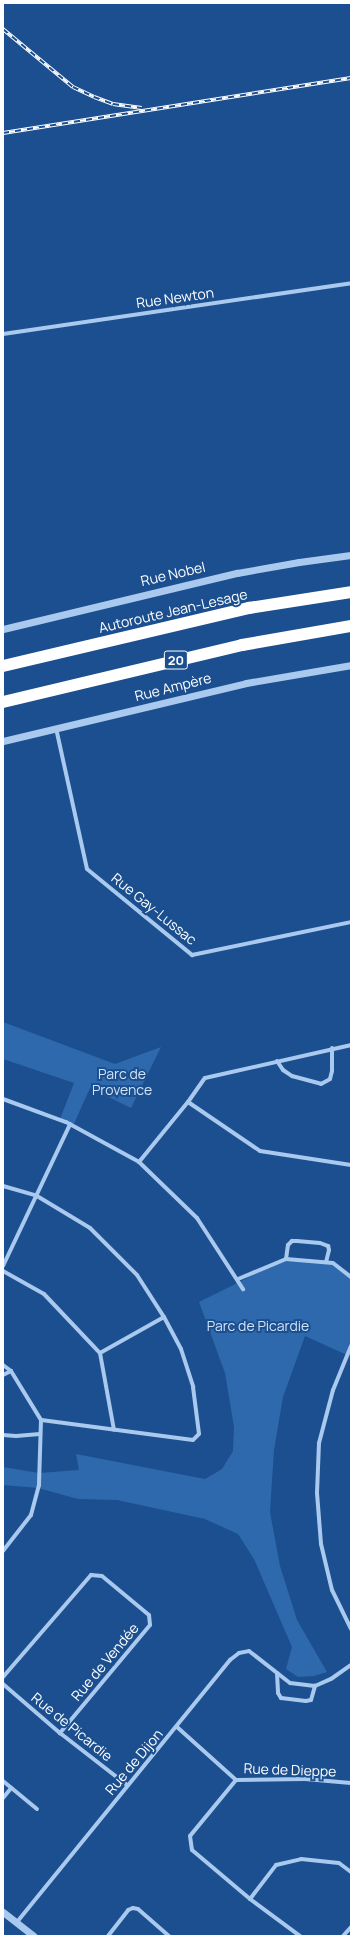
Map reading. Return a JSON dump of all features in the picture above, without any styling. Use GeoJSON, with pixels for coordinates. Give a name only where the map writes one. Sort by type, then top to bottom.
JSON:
{"type":"FeatureCollection","features":[{"type":"Feature","properties":{"kind":"highway","name":"Autoroute Jean-Lesage"},"geometry":{"type":"LineString","coordinates":[[3,666],[236,611],[292,600],[351,592]]}},
{"type":"Feature","properties":{"kind":"highway","name":"20"},"geometry":{"type":"LineString","coordinates":[[3,702],[242,645],[351,626]]}},
{"type":"Feature","properties":{"kind":"street","name":"Rue Newton"},"geometry":{"type":"LineString","coordinates":[[3,334],[351,283]]}},
{"type":"Feature","properties":{"kind":"street","name":"Rue Nobel"},"geometry":{"type":"LineString","coordinates":[[3,629],[237,573],[351,555]]}},
{"type":"Feature","properties":{"kind":"street","name":"Rue Ampère"},"geometry":{"type":"LineString","coordinates":[[3,741],[252,681],[351,665]]}},
{"type":"Feature","properties":{"kind":"street","name":"Rue Gay-Lussac"},"geometry":{"type":"LineString","coordinates":[[56,728],[87,869],[192,955],[337,923],[351,922]]}},
{"type":"Feature","properties":{"kind":"street"},"geometry":{"type":"LineString","coordinates":[[139,1162],[188,1102],[204,1078],[277,1060],[351,1045]]}},
{"type":"Feature","properties":{"kind":"street"},"geometry":{"type":"LineString","coordinates":[[277,1060],[282,1070],[292,1076],[321,1084],[330,1079],[332,1071],[332,1048]]}},
{"type":"Feature","properties":{"kind":"street"},"geometry":{"type":"LineString","coordinates":[[3,1099],[70,1124],[139,1162],[197,1218],[243,1289]]}},
{"type":"Feature","properties":{"kind":"street"},"geometry":{"type":"LineString","coordinates":[[188,1102],[260,1152],[351,1165]]}},
{"type":"Feature","properties":{"kind":"street"},"geometry":{"type":"LineString","coordinates":[[3,1266],[70,1124]]}},
{"type":"Feature","properties":{"kind":"street"},"geometry":{"type":"LineString","coordinates":[[3,1186],[37,1196],[90,1228],[137,1276],[164,1317],[181,1349],[193,1387],[199,1434],[192,1440],[41,1420]]}},
{"type":"Feature","properties":{"kind":"street"},"geometry":{"type":"LineString","coordinates":[[286,1259],[288,1245],[292,1241],[297,1241],[320,1243],[328,1246],[329,1250],[326,1262]]}},
{"type":"Feature","properties":{"kind":"street"},"geometry":{"type":"LineString","coordinates":[[238,1280],[286,1259],[333,1263],[351,1277]]}},
{"type":"Feature","properties":{"kind":"street"},"geometry":{"type":"LineString","coordinates":[[3,1271],[44,1294],[100,1352],[114,1430]]}},
{"type":"Feature","properties":{"kind":"street"},"geometry":{"type":"LineString","coordinates":[[100,1352],[164,1317]]}},
{"type":"Feature","properties":{"kind":"street"},"geometry":{"type":"LineString","coordinates":[[351,1346],[333,1390],[320,1443],[317,1494],[321,1544],[332,1590],[351,1629]]}},
{"type":"Feature","properties":{"kind":"street"},"geometry":{"type":"LineString","coordinates":[[3,1365],[11,1371],[41,1420],[39,1485],[31,1515],[3,1551]]}},
{"type":"Feature","properties":{"kind":"street"},"geometry":{"type":"LineString","coordinates":[[3,1375],[11,1371]]}},
{"type":"Feature","properties":{"kind":"street"},"geometry":{"type":"LineString","coordinates":[[3,1435],[40,1434]]}},
{"type":"Feature","properties":{"kind":"street","name":"Rue de Vendée"},"geometry":{"type":"LineString","coordinates":[[3,1677],[91,1575],[102,1576],[149,1615],[150,1626],[60,1732]]}},
{"type":"Feature","properties":{"kind":"street","name":"Rue de Dijon"},"geometry":{"type":"LineString","coordinates":[[17,1922],[230,1660],[239,1653],[248,1651],[254,1654],[290,1683],[314,1686],[332,1679],[351,1665]]}},
{"type":"Feature","properties":{"kind":"street"},"geometry":{"type":"LineString","coordinates":[[277,1674],[278,1694],[281,1698],[306,1701],[311,1700],[314,1686]]}},
{"type":"Feature","properties":{"kind":"street","name":"Rue de Picardie"},"geometry":{"type":"LineString","coordinates":[[3,1684],[60,1732],[127,1785]]}},
{"type":"Feature","properties":{"kind":"street","name":"Rue de Dieppe"},"geometry":{"type":"LineString","coordinates":[[177,1727],[236,1780],[305,1779],[351,1783]]}},
{"type":"Feature","properties":{"kind":"street"},"geometry":{"type":"LineString","coordinates":[[236,1780],[190,1836],[192,1850],[250,1899],[300,1936]]}},
{"type":"Feature","properties":{"kind":"street"},"geometry":{"type":"LineString","coordinates":[[3,1781],[37,1809]]}},
{"type":"Feature","properties":{"kind":"street"},"geometry":{"type":"LineString","coordinates":[[3,1798],[11,1788]]}},
{"type":"Feature","properties":{"kind":"street"},"geometry":{"type":"LineString","coordinates":[[250,1899],[276,1865],[301,1858],[339,1863],[351,1872]]}},
{"type":"Feature","properties":{"kind":"street"},"geometry":{"type":"LineString","coordinates":[[108,1936],[128,1910],[133,1908],[138,1909],[169,1936]]}},
{"type":"Feature","properties":{"kind":"street"},"geometry":{"type":"LineString","coordinates":[[3,1912],[34,1936]]}},
{"type":"Feature","properties":{"kind":"street"},"geometry":{"type":"LineString","coordinates":[[343,1936],[351,1927]]}},
{"type":"Feature","properties":{"kind":"green space","name":"Parc de Provence"},"geometry":{"type":"Polygon","coordinates":[[[3,1022],[115,1064],[161,1047],[131,1108],[90,1088],[73,1126],[60,1119],[74,1083],[3,1059],[3,1022]]]}},
{"type":"Feature","properties":{"kind":"green space","name":"Parc de Picardie"},"geometry":{"type":"Polygon","coordinates":[[[286,1259],[333,1263],[351,1277],[351,1349],[347,1355],[305,1336],[283,1397],[274,1450],[270,1512],[280,1566],[297,1620],[327,1672],[314,1676],[298,1677],[286,1669],[292,1647],[254,1559],[238,1534],[205,1519],[117,1500],[78,1499],[38,1488],[3,1485],[3,1467],[39,1473],[79,1470],[76,1454],[205,1479],[222,1469],[233,1451],[234,1427],[225,1373],[199,1302],[286,1259]]]}},
{"type":"Feature","properties":{"kind":"railway"},"geometry":{"type":"LineString","coordinates":[[3,29],[73,87],[113,104],[142,108]]}},
{"type":"Feature","properties":{"kind":"railway"},"geometry":{"type":"LineString","coordinates":[[3,133],[351,78]]}}]}
